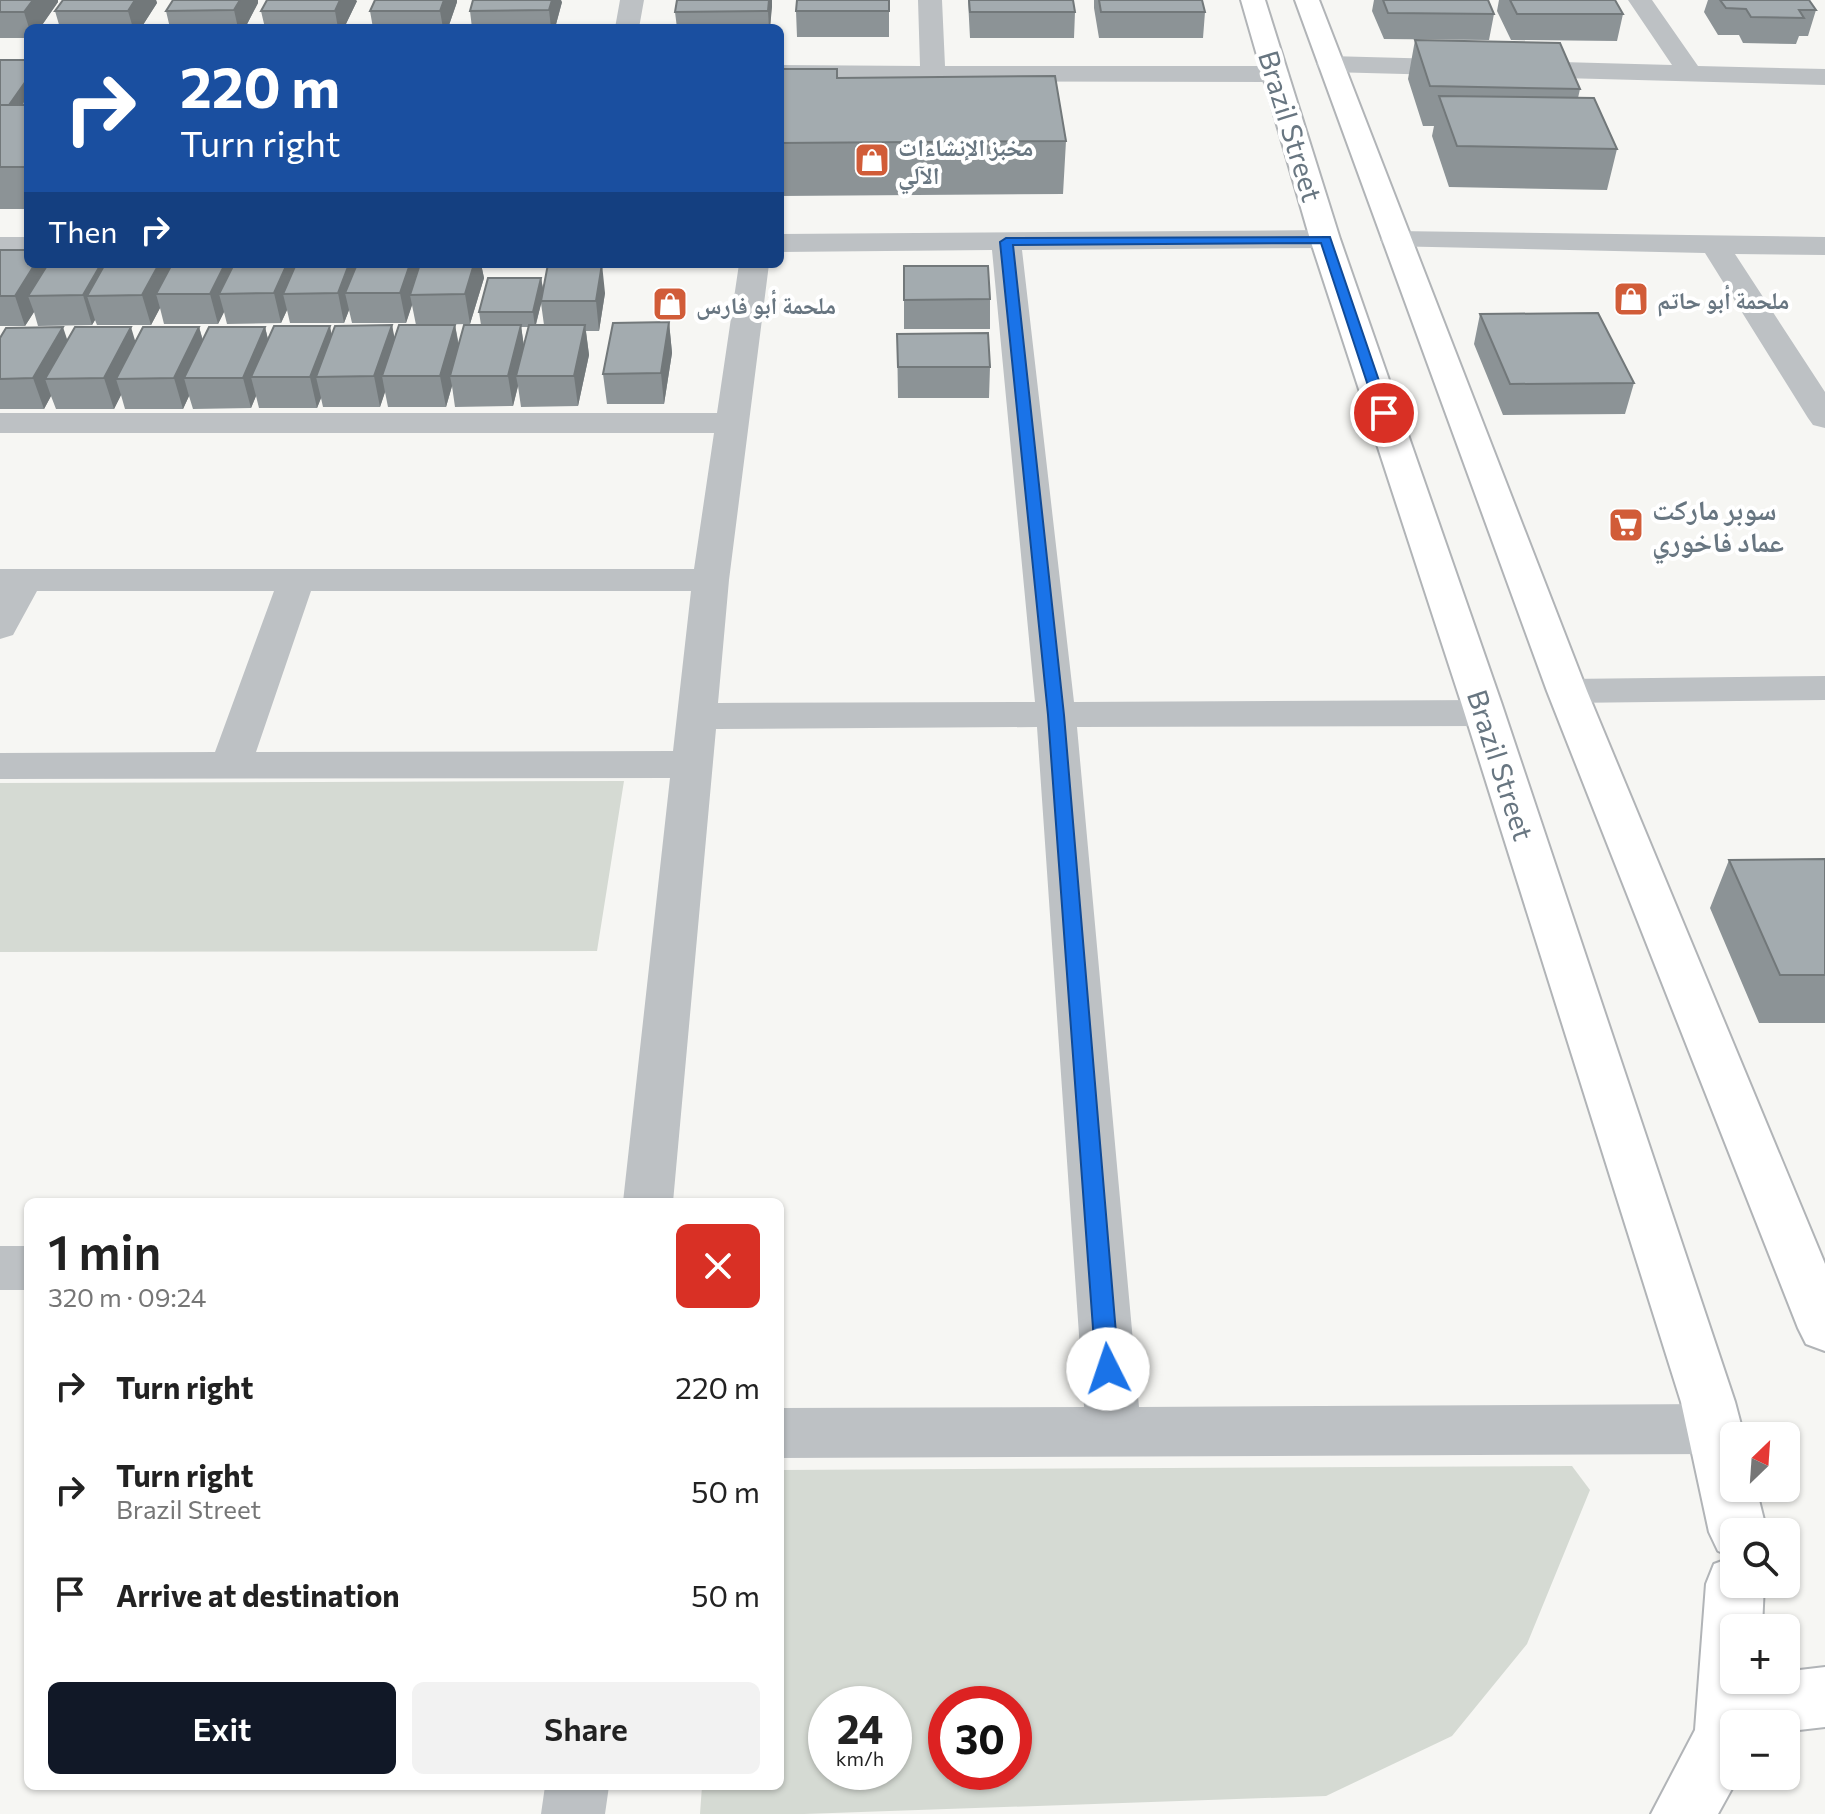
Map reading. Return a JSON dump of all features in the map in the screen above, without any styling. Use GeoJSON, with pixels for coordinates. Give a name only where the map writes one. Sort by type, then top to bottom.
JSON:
{"type":"FeatureCollection","features":[{"type":"Feature","properties":{"kind":"highway","name":"Brazil Street"},"geometry":{"type":"LineString","coordinates":[[1253,0],[1325,239],[1484,713],[1715,1429],[1735,1518]]}},
{"type":"Feature","properties":{"kind":"highway","name":"Brazil Street"},"geometry":{"type":"LineString","coordinates":[[1307,0],[1567,691],[1825,1328]]}},
{"type":"Feature","properties":{"kind":"highway"},"geometry":{"type":"LineString","coordinates":[[1735,1598],[1737,1710]]}},
{"type":"Feature","properties":{"kind":"highway"},"geometry":{"type":"LineString","coordinates":[[1775,1710],[1791,1701],[1825,1697]]}},
{"type":"Feature","properties":{"kind":"highway"},"geometry":{"type":"LineString","coordinates":[[1683,1814],[1720,1757]]}},
{"type":"Feature","properties":{"kind":"street"},"geometry":{"type":"LineString","coordinates":[[628,24],[632,0]]}},
{"type":"Feature","properties":{"kind":"street"},"geometry":{"type":"LineString","coordinates":[[930,0],[933,75]]}},
{"type":"Feature","properties":{"kind":"street"},"geometry":{"type":"LineString","coordinates":[[1640,0],[1690,73]]}},
{"type":"Feature","properties":{"kind":"street"},"geometry":{"type":"LineString","coordinates":[[1329,64],[1825,77]]}},
{"type":"Feature","properties":{"kind":"street"},"geometry":{"type":"LineString","coordinates":[[784,73],[1276,74]]}},
{"type":"Feature","properties":{"kind":"street"},"geometry":{"type":"LineString","coordinates":[[784,243],[1325,239]]}},
{"type":"Feature","properties":{"kind":"street"},"geometry":{"type":"LineString","coordinates":[[1395,240],[1825,246]]}},
{"type":"Feature","properties":{"kind":"street"},"geometry":{"type":"LineString","coordinates":[[1006,242],[1056,715],[1113,1431]]}},
{"type":"Feature","properties":{"kind":"street"},"geometry":{"type":"LineString","coordinates":[[1715,245],[1825,418]]}},
{"type":"Feature","properties":{"kind":"street"},"geometry":{"type":"LineString","coordinates":[[0,246],[24,246]]}},
{"type":"Feature","properties":{"kind":"street"},"geometry":{"type":"LineString","coordinates":[[648,1198],[711,580],[753,268]]}},
{"type":"Feature","properties":{"kind":"street"},"geometry":{"type":"LineString","coordinates":[[0,423],[732,423]]}},
{"type":"Feature","properties":{"kind":"street"},"geometry":{"type":"LineString","coordinates":[[0,627],[12,580],[711,580]]}},
{"type":"Feature","properties":{"kind":"street"},"geometry":{"type":"LineString","coordinates":[[231,765],[296,580]]}},
{"type":"Feature","properties":{"kind":"street"},"geometry":{"type":"LineString","coordinates":[[1567,691],[1825,688]]}},
{"type":"Feature","properties":{"kind":"street"},"geometry":{"type":"LineString","coordinates":[[698,716],[1484,713]]}},
{"type":"Feature","properties":{"kind":"street"},"geometry":{"type":"LineString","coordinates":[[0,766],[693,764]]}},
{"type":"Feature","properties":{"kind":"street"},"geometry":{"type":"LineString","coordinates":[[0,1268],[24,1268]]}},
{"type":"Feature","properties":{"kind":"street"},"geometry":{"type":"LineString","coordinates":[[784,1433],[1715,1429]]}},
{"type":"Feature","properties":{"kind":"street"},"geometry":{"type":"LineString","coordinates":[[573,1814],[576,1790]]}},
{"type":"Feature","properties":{"kind":"shaded area"},"geometry":{"type":"Polygon","coordinates":[[[624,781],[597,951],[0,952],[0,783],[624,781]]]}},
{"type":"Feature","properties":{"kind":"shaded area"},"geometry":{"type":"Polygon","coordinates":[[[1572,1466],[1590,1490],[1527,1644],[1452,1736],[1326,1796],[804,1814],[700,1814],[702,1790],[784,1790],[784,1470],[1572,1466]]]}},
{"type":"Feature","properties":{"kind":"building"},"geometry":{"type":"Polygon","coordinates":[[[0,0],[33,0],[24,12],[0,12],[0,0]]]}},
{"type":"Feature","properties":{"kind":"building"},"geometry":{"type":"Polygon","coordinates":[[[63,0],[135,0],[128,11],[55,11],[63,0]]]}},
{"type":"Feature","properties":{"kind":"building"},"geometry":{"type":"Polygon","coordinates":[[[173,0],[240,0],[234,10],[166,11],[173,0]]]}},
{"type":"Feature","properties":{"kind":"building"},"geometry":{"type":"Polygon","coordinates":[[[267,0],[340,0],[335,11],[261,11],[267,0]]]}},
{"type":"Feature","properties":{"kind":"building"},"geometry":{"type":"Polygon","coordinates":[[[375,0],[444,0],[440,11],[370,11],[375,0]]]}},
{"type":"Feature","properties":{"kind":"building"},"geometry":{"type":"Polygon","coordinates":[[[473,0],[552,0],[549,10],[470,11],[473,0]]]}},
{"type":"Feature","properties":{"kind":"building"},"geometry":{"type":"Polygon","coordinates":[[[677,0],[769,0],[768,11],[675,12],[677,0]]]}},
{"type":"Feature","properties":{"kind":"building"},"geometry":{"type":"Polygon","coordinates":[[[797,0],[889,0],[889,11],[796,11],[797,0]]]}},
{"type":"Feature","properties":{"kind":"building"},"geometry":{"type":"Polygon","coordinates":[[[969,0],[1073,0],[1075,12],[970,12],[969,0]]]}},
{"type":"Feature","properties":{"kind":"building"},"geometry":{"type":"Polygon","coordinates":[[[1099,0],[1202,0],[1205,12],[1101,12],[1099,0]]]}},
{"type":"Feature","properties":{"kind":"building"},"geometry":{"type":"Polygon","coordinates":[[[1383,0],[1488,0],[1494,14],[1388,13],[1383,0]]]}},
{"type":"Feature","properties":{"kind":"building"},"geometry":{"type":"Polygon","coordinates":[[[1510,0],[1615,0],[1623,14],[1517,14],[1510,0]]]}},
{"type":"Feature","properties":{"kind":"building"},"geometry":{"type":"Polygon","coordinates":[[[1720,0],[1809,0],[1816,10],[1799,10],[1804,18],[1751,17],[1746,9],[1726,8],[1720,0]]]}},
{"type":"Feature","properties":{"kind":"building"},"geometry":{"type":"Polygon","coordinates":[[[1415,40],[1560,43],[1580,89],[1430,86],[1415,40]]]}},
{"type":"Feature","properties":{"kind":"building"},"geometry":{"type":"Polygon","coordinates":[[[0,60],[24,60],[24,84],[9,105],[0,105],[0,60]]]}},
{"type":"Feature","properties":{"kind":"building"},"geometry":{"type":"Polygon","coordinates":[[[784,69],[837,69],[837,78],[1055,76],[1066,141],[784,143],[784,69]]]}},
{"type":"Feature","properties":{"kind":"building"},"geometry":{"type":"Polygon","coordinates":[[[1439,96],[1594,98],[1617,149],[1457,146],[1439,96]]]}},
{"type":"Feature","properties":{"kind":"building"},"geometry":{"type":"Polygon","coordinates":[[[0,105],[24,105],[24,167],[0,167],[0,105]]]}},
{"type":"Feature","properties":{"kind":"building"},"geometry":{"type":"Polygon","coordinates":[[[0,250],[24,250],[24,268],[32,268],[15,296],[0,296],[0,250]]]}},
{"type":"Feature","properties":{"kind":"building"},"geometry":{"type":"Polygon","coordinates":[[[904,266],[988,266],[990,299],[904,300],[904,266]]]}},
{"type":"Feature","properties":{"kind":"building"},"geometry":{"type":"Polygon","coordinates":[[[46,268],[99,268],[83,295],[28,296],[46,268]]]}},
{"type":"Feature","properties":{"kind":"building"},"geometry":{"type":"Polygon","coordinates":[[[103,268],[157,268],[142,295],[87,296],[103,268]]]}},
{"type":"Feature","properties":{"kind":"building"},"geometry":{"type":"Polygon","coordinates":[[[170,268],[223,268],[210,294],[156,294],[170,268]]]}},
{"type":"Feature","properties":{"kind":"building"},"geometry":{"type":"Polygon","coordinates":[[[232,268],[285,268],[274,293],[219,294],[232,268]]]}},
{"type":"Feature","properties":{"kind":"building"},"geometry":{"type":"Polygon","coordinates":[[[294,268],[347,268],[338,293],[283,294],[294,268]]]}},
{"type":"Feature","properties":{"kind":"building"},"geometry":{"type":"Polygon","coordinates":[[[355,268],[409,268],[400,293],[345,293],[355,268]]]}},
{"type":"Feature","properties":{"kind":"building"},"geometry":{"type":"Polygon","coordinates":[[[419,268],[473,268],[465,294],[410,295],[419,268]]]}},
{"type":"Feature","properties":{"kind":"building"},"geometry":{"type":"Polygon","coordinates":[[[547,268],[601,268],[596,301],[541,301],[547,268]]]}},
{"type":"Feature","properties":{"kind":"building"},"geometry":{"type":"Polygon","coordinates":[[[488,278],[541,278],[533,312],[479,312],[488,278]]]}},
{"type":"Feature","properties":{"kind":"building"},"geometry":{"type":"Polygon","coordinates":[[[1598,313],[1634,383],[1510,384],[1480,314],[1598,313]]]}},
{"type":"Feature","properties":{"kind":"building"},"geometry":{"type":"Polygon","coordinates":[[[669,322],[661,373],[603,374],[613,323],[669,322]]]}},
{"type":"Feature","properties":{"kind":"building"},"geometry":{"type":"Polygon","coordinates":[[[392,325],[374,376],[316,377],[335,326],[392,325]]]}},
{"type":"Feature","properties":{"kind":"building"},"geometry":{"type":"Polygon","coordinates":[[[399,325],[455,325],[440,376],[382,376],[399,325]]]}},
{"type":"Feature","properties":{"kind":"building"},"geometry":{"type":"Polygon","coordinates":[[[464,325],[521,325],[508,376],[450,376],[464,325]]]}},
{"type":"Feature","properties":{"kind":"building"},"geometry":{"type":"Polygon","coordinates":[[[529,325],[585,325],[574,376],[516,376],[529,325]]]}},
{"type":"Feature","properties":{"kind":"building"},"geometry":{"type":"Polygon","coordinates":[[[274,326],[330,326],[310,377],[251,377],[274,326]]]}},
{"type":"Feature","properties":{"kind":"building"},"geometry":{"type":"Polygon","coordinates":[[[63,327],[33,378],[0,379],[0,338],[6,328],[63,327]]]}},
{"type":"Feature","properties":{"kind":"building"},"geometry":{"type":"Polygon","coordinates":[[[75,327],[131,327],[104,378],[45,379],[75,327]]]}},
{"type":"Feature","properties":{"kind":"building"},"geometry":{"type":"Polygon","coordinates":[[[143,327],[199,327],[174,378],[116,379],[143,327]]]}},
{"type":"Feature","properties":{"kind":"building"},"geometry":{"type":"Polygon","coordinates":[[[209,327],[265,327],[243,378],[184,378],[209,327]]]}},
{"type":"Feature","properties":{"kind":"building"},"geometry":{"type":"Polygon","coordinates":[[[988,333],[990,367],[898,367],[897,334],[988,333]]]}},
{"type":"Feature","properties":{"kind":"building"},"geometry":{"type":"Polygon","coordinates":[[[1825,859],[1825,975],[1780,975],[1729,860],[1825,859]]]}},
{"type":"Feature","properties":{"kind":"place","name":"مخبز الإنشاءات الآلي"},"geometry":{"type":"Point","coordinates":[872,160]}},
{"type":"Feature","properties":{"kind":"place","name":"ملحمة أبو حاتم"},"geometry":{"type":"Point","coordinates":[1631,299]}},
{"type":"Feature","properties":{"kind":"place","name":"ملحمة أبو فارس"},"geometry":{"type":"Point","coordinates":[670,304]}},
{"type":"Feature","properties":{"kind":"place","name":"سوبر ماركت عماد فاخوري"},"geometry":{"type":"Point","coordinates":[1626,525]}},
{"type":"Feature","properties":{"kind":"route"},"geometry":{"type":"LineString","coordinates":[[1108,1369],[1056,715],[1006,242],[1325,239],[1384,413]]}}]}
